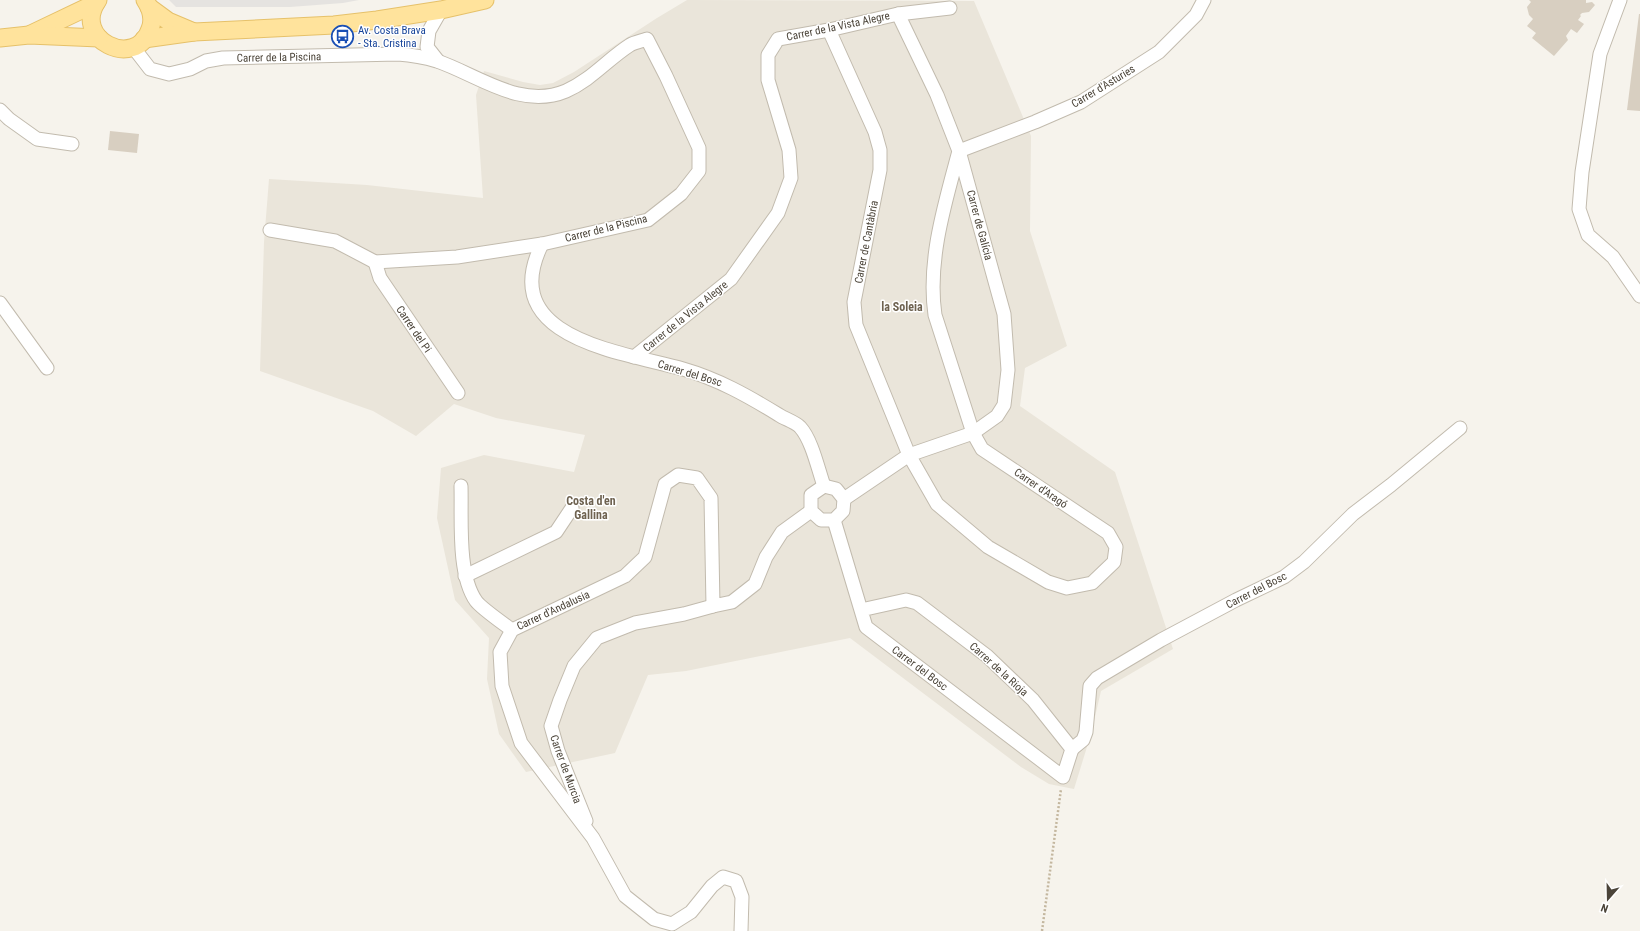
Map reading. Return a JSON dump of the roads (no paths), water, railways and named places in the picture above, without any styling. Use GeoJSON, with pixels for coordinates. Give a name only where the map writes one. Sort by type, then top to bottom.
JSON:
{"type":"FeatureCollection","features":[{"type":"Feature","properties":{"kind":"main road"},"geometry":{"type":"LineString","coordinates":[[97,2],[92,11],[92,23],[99,38],[104,44],[122,49],[139,43],[194,32],[334,24],[441,10],[485,0]]}},
{"type":"Feature","properties":{"kind":"main road"},"geometry":{"type":"LineString","coordinates":[[29,35],[97,2]]}},
{"type":"Feature","properties":{"kind":"main road"},"geometry":{"type":"LineString","coordinates":[[147,3],[168,21],[194,32]]}},
{"type":"Feature","properties":{"kind":"main road"},"geometry":{"type":"LineString","coordinates":[[139,43],[149,32],[152,24],[152,15],[147,3]]}},
{"type":"Feature","properties":{"kind":"main road"},"geometry":{"type":"LineString","coordinates":[[0,38],[29,35],[99,38]]}},
{"type":"Feature","properties":{"kind":"street","name":"Carrer d'Asturies"},"geometry":{"type":"LineString","coordinates":[[959,151],[1035,122],[1081,102],[1158,52],[1196,15],[1204,0]]}},
{"type":"Feature","properties":{"kind":"street"},"geometry":{"type":"LineString","coordinates":[[1620,0],[1600,54],[1582,172],[1579,210],[1588,235],[1613,258],[1640,296]]}},
{"type":"Feature","properties":{"kind":"street","name":"Carrer de la Vista Alegre"},"geometry":{"type":"LineString","coordinates":[[634,357],[731,279],[778,212],[791,178],[789,150],[768,80],[768,56],[778,39],[829,30],[898,14],[950,8]]}},
{"type":"Feature","properties":{"kind":"street"},"geometry":{"type":"LineString","coordinates":[[438,61],[427,47],[430,31],[441,10]]}},
{"type":"Feature","properties":{"kind":"street","name":"Carrer de Galícia"},"geometry":{"type":"LineString","coordinates":[[844,499],[909,455],[973,433],[997,416],[1004,405],[1008,370],[1004,314],[959,151],[937,94],[898,14]]}},
{"type":"Feature","properties":{"kind":"street","name":"Carrer de Cantàbria"},"geometry":{"type":"LineString","coordinates":[[829,30],[875,132],[880,150],[880,170],[854,302],[856,325],[909,455]]}},
{"type":"Feature","properties":{"kind":"street","name":"Carrer de la Piscina"},"geometry":{"type":"LineString","coordinates":[[139,43],[150,69],[170,74],[190,69],[206,60],[223,58],[398,54],[417,55],[438,61],[513,93],[542,97],[566,91],[596,73],[631,44],[647,39],[666,76],[699,148],[698,171],[681,194],[648,220],[542,244],[457,257],[375,262]]}},
{"type":"Feature","properties":{"kind":"street"},"geometry":{"type":"LineString","coordinates":[[0,110],[37,139],[72,144]]}},
{"type":"Feature","properties":{"kind":"street","name":"Carrer d'Aragó"},"geometry":{"type":"LineString","coordinates":[[909,455],[936,504],[988,547],[1048,582],[1067,588],[1092,582],[1114,562],[1116,547],[1108,533],[982,449],[973,433],[935,315],[932,295],[939,225],[959,151]]}},
{"type":"Feature","properties":{"kind":"street"},"geometry":{"type":"LineString","coordinates":[[270,230],[335,241],[375,262]]}},
{"type":"Feature","properties":{"kind":"street","name":"Carrer del Bosc"},"geometry":{"type":"LineString","coordinates":[[542,244],[534,260],[531,292],[540,311],[562,331],[586,343],[634,357],[684,369],[721,382],[800,427],[812,448],[824,486]]}},
{"type":"Feature","properties":{"kind":"street","name":"Carrer del Pi"},"geometry":{"type":"LineString","coordinates":[[375,262],[380,278],[458,393]]}},
{"type":"Feature","properties":{"kind":"street"},"geometry":{"type":"LineString","coordinates":[[0,303],[47,368]]}},
{"type":"Feature","properties":{"kind":"street","name":"Carrer del Bosc"},"geometry":{"type":"LineString","coordinates":[[834,520],[866,627],[1063,777],[1072,749],[1083,740],[1086,732],[1090,686],[1097,678],[1168,636],[1236,600],[1284,577],[1304,562],[1353,514],[1392,485],[1460,428]]}},
{"type":"Feature","properties":{"kind":"street","name":"Carrer d'Andalusia"},"geometry":{"type":"LineString","coordinates":[[713,606],[710,498],[697,478],[678,475],[665,484],[645,557],[625,576],[512,630],[500,652],[502,686],[521,743],[593,838],[625,896],[654,919],[672,924],[691,912],[712,886],[723,877],[736,881],[742,897],[741,931]]}},
{"type":"Feature","properties":{"kind":"street"},"geometry":{"type":"LineString","coordinates":[[462,486],[462,530],[465,576],[476,602],[512,630]]}},
{"type":"Feature","properties":{"kind":"street"},"geometry":{"type":"LineString","coordinates":[[824,486],[836,488],[844,499],[843,511],[834,520],[821,520],[811,511],[811,496],[824,486]]}},
{"type":"Feature","properties":{"kind":"street"},"geometry":{"type":"LineString","coordinates":[[465,576],[556,532],[572,508]]}},
{"type":"Feature","properties":{"kind":"street"},"geometry":{"type":"LineString","coordinates":[[713,606],[732,602],[755,584],[766,557],[782,532],[811,511]]}},
{"type":"Feature","properties":{"kind":"street","name":"Carrer de la Rioja"},"geometry":{"type":"LineString","coordinates":[[861,610],[906,600],[917,603],[987,656],[1033,700],[1072,749]]}},
{"type":"Feature","properties":{"kind":"street","name":"Carrer de Murcia"},"geometry":{"type":"LineString","coordinates":[[593,838],[558,751],[551,726],[574,666],[598,638],[635,623],[684,614],[713,606]]}},
{"type":"Feature","properties":{"kind":"place","name":"Av. Costa Brava - Sta. Cristina"},"geometry":{"type":"Point","coordinates":[342,36]}},
{"type":"Feature","properties":{"kind":"district","name":"la Soleia"},"geometry":{"type":"Point","coordinates":[902,307]}},
{"type":"Feature","properties":{"kind":"district","name":"Costa d'en Gallina"},"geometry":{"type":"Point","coordinates":[591,508]}}]}
